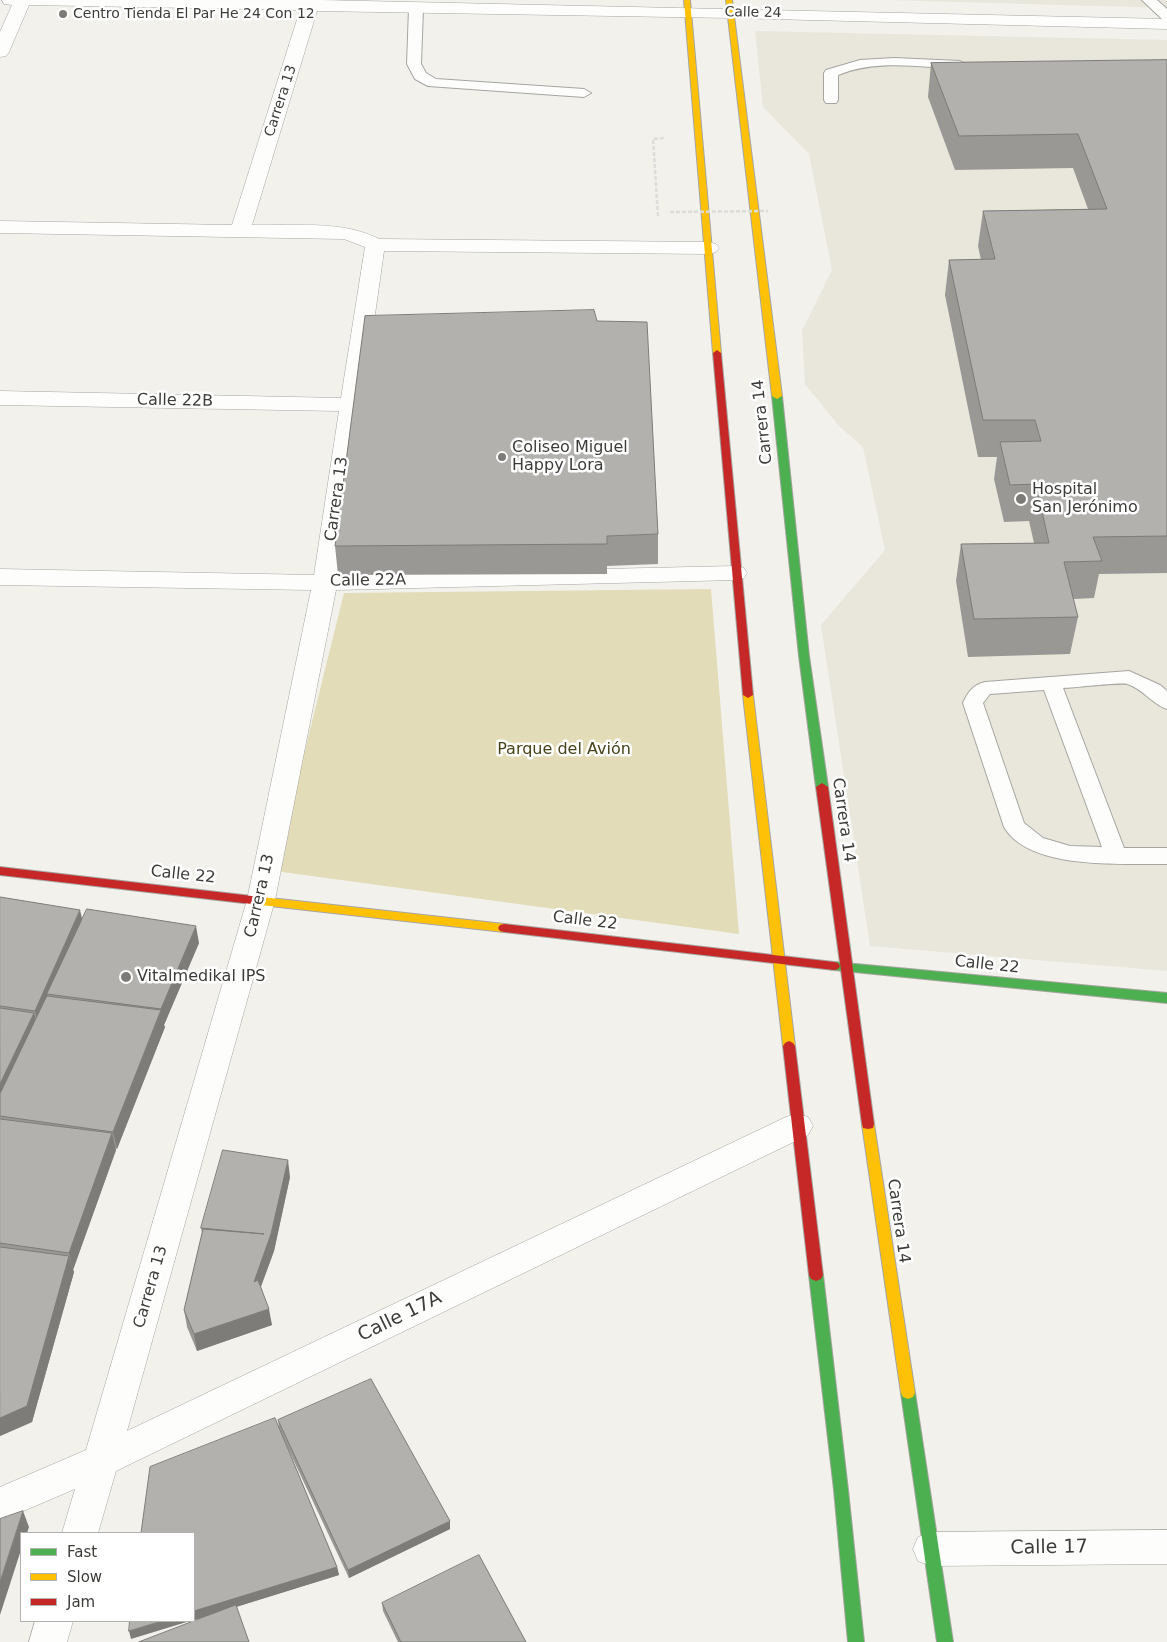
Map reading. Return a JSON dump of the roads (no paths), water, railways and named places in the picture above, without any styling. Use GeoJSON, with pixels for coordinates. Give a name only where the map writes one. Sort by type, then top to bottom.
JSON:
{"type":"FeatureCollection","features":[{"type":"Feature","properties":{"kind":"main road"},"geometry":{"type":"LineString","coordinates":[[688,6],[735,573],[780,959],[797,1126],[841,1490],[856,1642]]}},
{"type":"Feature","properties":{"kind":"main road","name":"Carrera 14"},"geometry":{"type":"LineString","coordinates":[[731,6],[769,316],[799,618],[873,1164],[945,1642]]}},
{"type":"Feature","properties":{"kind":"main road","name":"Calle 22"},"geometry":{"type":"LineString","coordinates":[[0,871],[846,967],[1167,998]]}},
{"type":"Feature","properties":{"kind":"street","name":"Calle 24"},"geometry":{"type":"LineString","coordinates":[[10,0],[312,3],[416,8],[731,6],[1167,24]]}},
{"type":"Feature","properties":{"kind":"street"},"geometry":{"type":"LineString","coordinates":[[0,52],[23,0]]}},
{"type":"Feature","properties":{"kind":"street","name":"Carrera 13"},"geometry":{"type":"LineString","coordinates":[[240,231],[312,3]]}},
{"type":"Feature","properties":{"kind":"street"},"geometry":{"type":"LineString","coordinates":[[0,227],[345,233],[360,237],[375,245],[709,248]]}},
{"type":"Feature","properties":{"kind":"street","name":"Carrera 13"},"geometry":{"type":"LineString","coordinates":[[80,1532],[261,900],[325,582],[375,245]]}},
{"type":"Feature","properties":{"kind":"street","name":"Calle 22B"},"geometry":{"type":"LineString","coordinates":[[0,398],[350,405]]}},
{"type":"Feature","properties":{"kind":"street","name":"Calle 22A"},"geometry":{"type":"LineString","coordinates":[[0,577],[325,582],[735,573]]}},
{"type":"Feature","properties":{"kind":"street","name":"Calle 17A"},"geometry":{"type":"LineString","coordinates":[[0,1504],[102,1460],[797,1126]]}},
{"type":"Feature","properties":{"kind":"street","name":"Calle 17"},"geometry":{"type":"LineString","coordinates":[[931,1549],[1167,1547]]}},
{"type":"Feature","properties":{"kind":"street"},"geometry":{"type":"LineString","coordinates":[[48,1642],[54,1622]]}},
{"type":"Feature","properties":{"kind":"lane"},"geometry":{"type":"LineString","coordinates":[[1149,0],[1167,16]]}},
{"type":"Feature","properties":{"kind":"lane"},"geometry":{"type":"LineString","coordinates":[[416,8],[414,64],[420,76],[433,83],[584,93]]}},
{"type":"Feature","properties":{"kind":"lane"},"geometry":{"type":"LineString","coordinates":[[831,100],[831,73],[841,67],[862,62],[971,65]]}},
{"type":"Feature","properties":{"kind":"lane"},"geometry":{"type":"LineString","coordinates":[[1167,702],[1153,690],[1129,677],[985,688],[977,695],[973,703],[1015,827],[1036,844],[1069,854],[1167,856]]}},
{"type":"Feature","properties":{"kind":"lane"},"geometry":{"type":"LineString","coordinates":[[1050,683],[1116,855]]}},
{"type":"Feature","properties":{"kind":"place","name":"Centro Tienda El Par He 24 Con 12"},"geometry":{"type":"Point","coordinates":[63,14]}},
{"type":"Feature","properties":{"kind":"place","name":"Coliseo Miguel Happy Lora"},"geometry":{"type":"Point","coordinates":[502,457]}},
{"type":"Feature","properties":{"kind":"place","name":"Hospital San Jerónimo"},"geometry":{"type":"Point","coordinates":[1021,499]}},
{"type":"Feature","properties":{"kind":"place","name":"Vitalmedikal IPS"},"geometry":{"type":"Point","coordinates":[126,977]}},
{"type":"Feature","properties":{"kind":"park label","name":"Parque del Avión"},"geometry":{"type":"Point","coordinates":[564,750]}}]}
